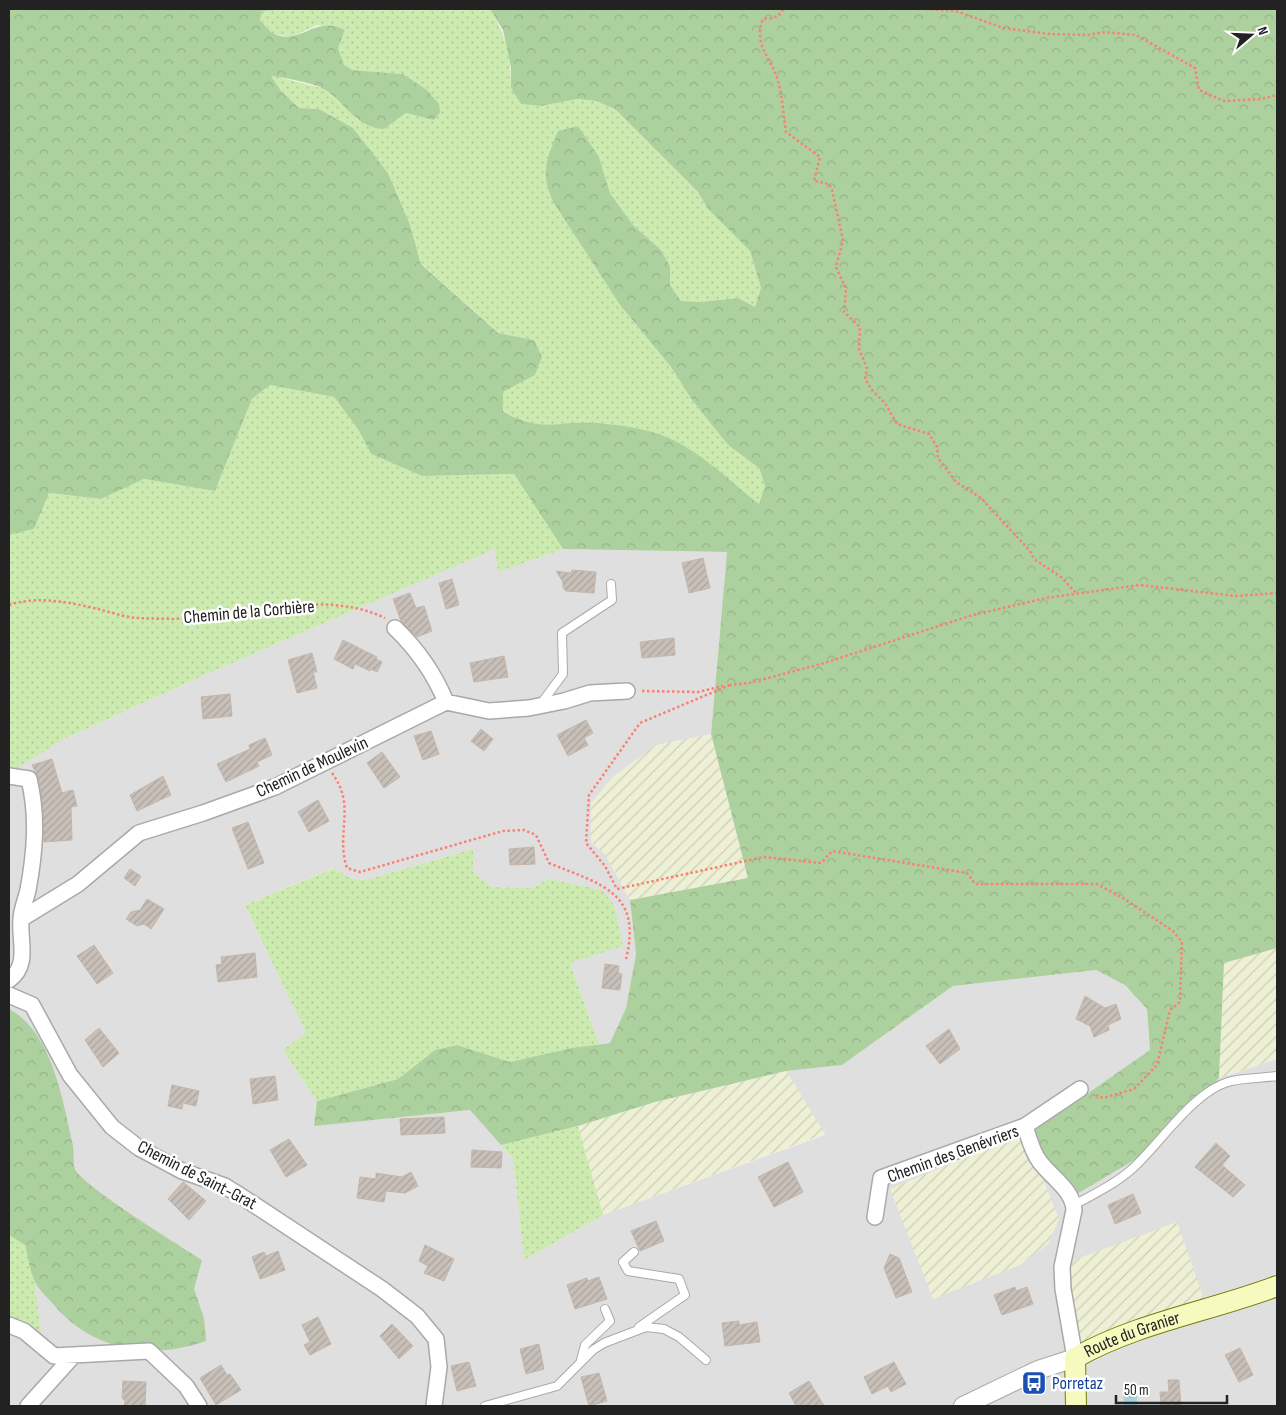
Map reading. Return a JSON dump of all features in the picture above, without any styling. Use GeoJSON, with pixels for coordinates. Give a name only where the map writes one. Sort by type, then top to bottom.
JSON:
{"type":"FeatureCollection","features":[{"type":"Feature","properties":{"kind":"main road","name":"Route du Granier"},"geometry":{"type":"LineString","coordinates":[[1075,1358],[1097,1345],[1119,1337],[1240,1300],[1277,1286]]}},
{"type":"Feature","properties":{"kind":"main road"},"geometry":{"type":"LineString","coordinates":[[1075,1358],[1076,1406]]}},
{"type":"Feature","properties":{"kind":"street"},"geometry":{"type":"LineString","coordinates":[[395,628],[413,645],[435,676],[446,702],[489,711],[538,706],[590,693],[627,691]]}},
{"type":"Feature","properties":{"kind":"street","name":"Chemin de Moulevin"},"geometry":{"type":"LineString","coordinates":[[20,919],[78,884],[139,833],[203,813],[275,787],[446,702]]}},
{"type":"Feature","properties":{"kind":"street"},"geometry":{"type":"LineString","coordinates":[[9,776],[29,779],[35,804],[36,831],[28,889],[20,919],[24,950],[17,974],[9,980]]}},
{"type":"Feature","properties":{"kind":"street","name":"Chemin de Saint-Grat"},"geometry":{"type":"LineString","coordinates":[[9,996],[32,1005],[70,1075],[89,1100],[119,1132],[139,1148],[182,1171],[225,1186],[382,1288],[417,1316],[436,1339],[439,1367],[434,1406]]}},
{"type":"Feature","properties":{"kind":"street"},"geometry":{"type":"LineString","coordinates":[[1025,1126],[1080,1089]]}},
{"type":"Feature","properties":{"kind":"street","name":"Chemin des Genévriers"},"geometry":{"type":"LineString","coordinates":[[875,1216],[881,1178],[1025,1126],[1039,1162],[1069,1193],[1074,1205]]}},
{"type":"Feature","properties":{"kind":"street"},"geometry":{"type":"LineString","coordinates":[[1074,1205],[1062,1267],[1063,1289],[1075,1358]]}},
{"type":"Feature","properties":{"kind":"street"},"geometry":{"type":"LineString","coordinates":[[9,1325],[24,1331],[54,1356],[148,1351],[186,1386],[199,1406]]}},
{"type":"Feature","properties":{"kind":"street"},"geometry":{"type":"LineString","coordinates":[[28,1406],[74,1355]]}},
{"type":"Feature","properties":{"kind":"street","name":"Route du Granier"},"geometry":{"type":"LineString","coordinates":[[963,1406],[1038,1370],[1075,1358]]}},
{"type":"Feature","properties":{"kind":"lane"},"geometry":{"type":"LineString","coordinates":[[538,706],[563,674],[562,632],[612,600],[611,584]]}},
{"type":"Feature","properties":{"kind":"lane"},"geometry":{"type":"LineString","coordinates":[[1074,1205],[1112,1184],[1132,1168],[1206,1094],[1228,1082],[1277,1076]]}},
{"type":"Feature","properties":{"kind":"lane"},"geometry":{"type":"LineString","coordinates":[[633,1331],[685,1295],[679,1279],[628,1272],[623,1262],[634,1252]]}},
{"type":"Feature","properties":{"kind":"lane"},"geometry":{"type":"LineString","coordinates":[[581,1360],[585,1344],[610,1321],[605,1309]]}},
{"type":"Feature","properties":{"kind":"lane"},"geometry":{"type":"LineString","coordinates":[[485,1406],[557,1386],[581,1360],[604,1343],[646,1327],[664,1329],[679,1337],[706,1360]]}},
{"type":"Feature","properties":{"kind":"path"},"geometry":{"type":"LineString","coordinates":[[783,9],[775,17],[763,19],[759,29],[760,40],[779,84],[786,132],[820,157],[814,181],[829,184],[832,190],[843,240],[836,267],[846,289],[844,312],[860,327],[859,349],[867,368],[865,379],[872,390],[885,403],[897,424],[930,434],[937,448],[938,458],[956,482],[981,498],[1030,551],[1034,559],[1061,577],[1076,593]]}},
{"type":"Feature","properties":{"kind":"path"},"geometry":{"type":"LineString","coordinates":[[926,9],[956,11],[1003,28],[1022,31],[1050,34],[1088,35],[1105,32],[1136,35],[1195,68],[1199,90],[1224,101],[1261,99],[1277,95]]}},
{"type":"Feature","properties":{"kind":"path"},"geometry":{"type":"LineString","coordinates":[[627,691],[698,692],[748,683],[822,664],[973,615],[1076,593],[1140,585],[1235,596],[1277,592]]}},
{"type":"Feature","properties":{"kind":"path","name":"Chemin de la Corbière"},"geometry":{"type":"LineString","coordinates":[[9,605],[38,600],[86,606],[134,618],[214,617],[279,607],[340,606],[384,617],[395,628]]}},
{"type":"Feature","properties":{"kind":"path"},"geometry":{"type":"LineString","coordinates":[[730,685],[640,723],[590,796],[586,843],[605,866],[617,889],[764,857],[821,863],[832,851],[967,873],[975,884],[1097,884],[1123,898],[1173,931],[1182,942],[1180,1002],[1170,1010],[1157,1065],[1134,1089],[1102,1098],[1080,1089]]}},
{"type":"Feature","properties":{"kind":"path"},"geometry":{"type":"LineString","coordinates":[[324,763],[340,784],[346,804],[342,853],[347,868],[360,872],[503,832],[524,830],[536,835],[549,862],[604,886],[620,898],[628,916],[630,944],[626,959]]}},
{"type":"Feature","properties":{"kind":"shaded area"},"geometry":{"type":"Polygon","coordinates":[[[496,548],[499,571],[563,549],[727,552],[711,734],[656,746],[591,842],[605,854],[630,900],[636,954],[626,1008],[610,1043],[599,1044],[570,963],[548,879],[533,888],[492,887],[473,872],[473,849],[366,880],[350,878],[333,868],[245,905],[307,1033],[283,1050],[317,1101],[314,1125],[471,1110],[513,1158],[524,1260],[603,1215],[825,1135],[786,1071],[842,1065],[953,986],[1096,970],[1125,985],[1147,1009],[1150,1051],[1141,1156],[1219,1078],[1277,1059],[1277,1406],[9,1406],[9,770],[64,739],[200,677],[496,548]]]}},
{"type":"Feature","properties":{"kind":"green space"},"geometry":{"type":"Polygon","coordinates":[[[9,9],[292,9],[262,11],[260,20],[272,33],[284,37],[300,34],[316,27],[334,26],[345,30],[338,48],[344,65],[352,70],[403,74],[427,90],[439,104],[440,113],[433,120],[406,113],[384,129],[375,128],[353,115],[323,88],[300,81],[271,76],[281,91],[299,108],[319,109],[353,128],[388,173],[410,225],[421,264],[498,333],[534,340],[542,357],[535,375],[503,392],[503,411],[516,418],[538,424],[609,424],[652,432],[667,437],[708,462],[759,504],[765,486],[759,468],[728,445],[692,400],[671,367],[620,305],[555,205],[547,185],[546,168],[558,131],[578,126],[599,157],[610,193],[633,225],[661,250],[670,266],[670,285],[681,301],[700,302],[738,298],[755,307],[761,288],[750,251],[708,209],[698,192],[615,109],[596,101],[578,99],[541,106],[521,104],[511,88],[511,68],[503,30],[490,9],[1277,9],[1277,948],[1224,963],[1219,1078],[1141,1156],[1075,1195],[1043,1158],[1035,1130],[1150,1050],[1147,1009],[1125,985],[1096,970],[953,986],[842,1065],[786,1071],[655,1102],[578,1126],[501,1145],[470,1110],[314,1126],[317,1101],[398,1079],[435,1050],[457,1045],[510,1062],[572,1048],[610,1043],[626,1008],[636,954],[630,900],[748,878],[711,734],[727,552],[563,549],[514,474],[422,476],[371,454],[358,429],[334,397],[270,385],[252,399],[215,491],[144,479],[101,499],[49,493],[34,529],[9,535],[9,9]]]}},
{"type":"Feature","properties":{"kind":"green space"},"geometry":{"type":"Polygon","coordinates":[[[292,9],[490,9],[507,47],[511,88],[541,106],[578,99],[596,101],[615,109],[698,192],[708,209],[750,251],[761,288],[755,307],[738,298],[700,302],[681,301],[670,285],[670,266],[661,250],[633,225],[610,193],[599,157],[555,205],[620,305],[671,367],[692,400],[728,445],[759,468],[765,486],[759,504],[687,447],[596,423],[539,425],[520,421],[503,410],[503,392],[534,340],[498,333],[421,263],[410,225],[388,173],[353,128],[319,109],[299,108],[281,91],[270,75],[325,89],[357,119],[384,129],[406,113],[433,120],[403,74],[352,70],[344,65],[338,48],[345,30],[317,25],[292,37],[273,34],[260,20],[262,11],[292,9]]]}},
{"type":"Feature","properties":{"kind":"green space"},"geometry":{"type":"Polygon","coordinates":[[[270,385],[334,397],[358,429],[371,454],[422,476],[514,474],[563,549],[498,572],[495,549],[200,677],[64,739],[12,771],[9,770],[9,535],[34,529],[49,493],[101,499],[144,479],[215,491],[252,399],[270,385]]]}},
{"type":"Feature","properties":{"kind":"green space"},"geometry":{"type":"Polygon","coordinates":[[[711,734],[748,878],[630,900],[605,854],[591,842],[591,803],[613,777],[656,745],[711,734]]]}},
{"type":"Feature","properties":{"kind":"green space"},"geometry":{"type":"Polygon","coordinates":[[[473,849],[473,872],[492,887],[533,888],[548,879],[602,890],[614,905],[623,946],[570,963],[599,1044],[510,1062],[457,1045],[435,1050],[398,1079],[317,1101],[283,1050],[306,1033],[245,905],[334,868],[350,878],[366,880],[473,849]]]}},
{"type":"Feature","properties":{"kind":"green space"},"geometry":{"type":"Polygon","coordinates":[[[1277,948],[1277,1059],[1219,1078],[1224,963],[1277,948]]]}},
{"type":"Feature","properties":{"kind":"green space"},"geometry":{"type":"Polygon","coordinates":[[[9,1009],[24,1020],[36,1034],[46,1051],[54,1070],[65,1110],[73,1146],[75,1169],[81,1177],[155,1230],[202,1260],[194,1289],[204,1318],[206,1341],[185,1347],[143,1350],[122,1347],[103,1341],[84,1332],[67,1319],[35,1282],[25,1245],[9,1235],[9,1009]]]}},
{"type":"Feature","properties":{"kind":"green space"},"geometry":{"type":"Polygon","coordinates":[[[786,1071],[825,1134],[603,1215],[578,1126],[655,1102],[786,1071]]]}},
{"type":"Feature","properties":{"kind":"green space"},"geometry":{"type":"Polygon","coordinates":[[[578,1126],[603,1215],[524,1260],[513,1158],[501,1145],[578,1126]]]}},
{"type":"Feature","properties":{"kind":"green space"},"geometry":{"type":"Polygon","coordinates":[[[1021,1137],[1032,1163],[1043,1179],[1059,1219],[1048,1244],[1020,1265],[933,1299],[890,1189],[1000,1143],[1021,1137]]]}},
{"type":"Feature","properties":{"kind":"green space"},"geometry":{"type":"Polygon","coordinates":[[[1177,1222],[1205,1302],[1079,1347],[1068,1294],[1068,1273],[1074,1260],[1177,1222]]]}},
{"type":"Feature","properties":{"kind":"green space"},"geometry":{"type":"Polygon","coordinates":[[[9,1235],[25,1245],[35,1283],[41,1337],[9,1320],[9,1235]]]}},
{"type":"Feature","properties":{"kind":"water"},"geometry":{"type":"Polygon","coordinates":[[[1137,1391],[1137,1406],[1124,1406],[1123,1393],[1137,1391]]]}},
{"type":"Feature","properties":{"kind":"building"},"geometry":{"type":"Polygon","coordinates":[[[703,558],[710,588],[689,593],[682,563],[703,558]]]}},
{"type":"Feature","properties":{"kind":"building"},"geometry":{"type":"Polygon","coordinates":[[[572,570],[596,572],[594,593],[566,591],[563,588],[563,582],[556,571],[571,573],[572,570]]]}},
{"type":"Feature","properties":{"kind":"building"},"geometry":{"type":"Polygon","coordinates":[[[452,579],[459,605],[446,609],[439,583],[452,579]]]}},
{"type":"Feature","properties":{"kind":"building"},"geometry":{"type":"Polygon","coordinates":[[[410,593],[416,608],[424,606],[432,631],[417,637],[401,621],[393,599],[410,593]]]}},
{"type":"Feature","properties":{"kind":"building"},"geometry":{"type":"Polygon","coordinates":[[[674,638],[675,655],[642,658],[640,642],[674,638]]]}},
{"type":"Feature","properties":{"kind":"building"},"geometry":{"type":"Polygon","coordinates":[[[343,640],[377,657],[376,659],[382,662],[377,672],[355,664],[353,669],[334,659],[343,640]]]}},
{"type":"Feature","properties":{"kind":"building"},"geometry":{"type":"Polygon","coordinates":[[[312,653],[317,672],[313,672],[317,688],[297,693],[288,660],[312,653]]]}},
{"type":"Feature","properties":{"kind":"building"},"geometry":{"type":"Polygon","coordinates":[[[504,656],[508,677],[474,682],[470,663],[504,656]]]}},
{"type":"Feature","properties":{"kind":"building"},"geometry":{"type":"Polygon","coordinates":[[[230,694],[232,716],[203,719],[201,697],[230,694]]]}},
{"type":"Feature","properties":{"kind":"building"},"geometry":{"type":"Polygon","coordinates":[[[586,720],[593,733],[584,738],[588,745],[568,756],[557,735],[586,720]]]}},
{"type":"Feature","properties":{"kind":"building"},"geometry":{"type":"Polygon","coordinates":[[[481,729],[493,739],[484,751],[471,741],[481,729]]]}},
{"type":"Feature","properties":{"kind":"building"},"geometry":{"type":"Polygon","coordinates":[[[431,731],[439,754],[423,760],[414,736],[431,731]]]}},
{"type":"Feature","properties":{"kind":"building"},"geometry":{"type":"Polygon","coordinates":[[[265,738],[272,755],[257,762],[259,766],[226,782],[217,764],[250,749],[249,745],[265,738]]]}},
{"type":"Feature","properties":{"kind":"building"},"geometry":{"type":"Polygon","coordinates":[[[382,752],[400,777],[384,788],[367,763],[382,752]]]}},
{"type":"Feature","properties":{"kind":"building"},"geometry":{"type":"Polygon","coordinates":[[[52,759],[62,793],[73,790],[77,806],[71,807],[72,840],[44,842],[41,792],[38,777],[32,765],[52,759]]]}},
{"type":"Feature","properties":{"kind":"building"},"geometry":{"type":"Polygon","coordinates":[[[163,776],[171,795],[137,811],[130,795],[163,776]]]}},
{"type":"Feature","properties":{"kind":"building"},"geometry":{"type":"Polygon","coordinates":[[[318,800],[329,821],[309,832],[298,812],[318,800]]]}},
{"type":"Feature","properties":{"kind":"building"},"geometry":{"type":"Polygon","coordinates":[[[248,822],[264,863],[248,869],[232,828],[248,822]]]}},
{"type":"Feature","properties":{"kind":"building"},"geometry":{"type":"Polygon","coordinates":[[[534,847],[535,864],[510,865],[509,849],[534,847]]]}},
{"type":"Feature","properties":{"kind":"building"},"geometry":{"type":"Polygon","coordinates":[[[130,869],[141,876],[135,886],[124,878],[130,869]]]}},
{"type":"Feature","properties":{"kind":"building"},"geometry":{"type":"Polygon","coordinates":[[[147,899],[164,909],[151,929],[144,924],[137,926],[126,919],[131,912],[140,910],[147,899]]]}},
{"type":"Feature","properties":{"kind":"building"},"geometry":{"type":"Polygon","coordinates":[[[94,945],[113,973],[97,984],[77,956],[94,945]]]}},
{"type":"Feature","properties":{"kind":"building"},"geometry":{"type":"Polygon","coordinates":[[[255,953],[257,977],[218,982],[216,965],[222,964],[221,957],[255,953]]]}},
{"type":"Feature","properties":{"kind":"building"},"geometry":{"type":"Polygon","coordinates":[[[605,964],[619,966],[618,973],[622,974],[620,990],[602,988],[605,964]]]}},
{"type":"Feature","properties":{"kind":"building"},"geometry":{"type":"Polygon","coordinates":[[[1085,996],[1105,1008],[1116,1004],[1121,1019],[1108,1025],[1109,1030],[1094,1037],[1090,1026],[1076,1019],[1085,996]]]}},
{"type":"Feature","properties":{"kind":"building"},"geometry":{"type":"Polygon","coordinates":[[[99,1028],[119,1053],[103,1067],[85,1040],[99,1028]]]}},
{"type":"Feature","properties":{"kind":"building"},"geometry":{"type":"Polygon","coordinates":[[[949,1029],[960,1049],[940,1064],[926,1046],[949,1029]]]}},
{"type":"Feature","properties":{"kind":"building"},"geometry":{"type":"Polygon","coordinates":[[[275,1076],[278,1100],[253,1104],[250,1079],[275,1076]]]}},
{"type":"Feature","properties":{"kind":"building"},"geometry":{"type":"Polygon","coordinates":[[[172,1085],[199,1091],[196,1106],[183,1103],[182,1109],[168,1106],[172,1085]]]}},
{"type":"Feature","properties":{"kind":"building"},"geometry":{"type":"Polygon","coordinates":[[[444,1117],[445,1133],[401,1135],[400,1119],[444,1117]]]}},
{"type":"Feature","properties":{"kind":"building"},"geometry":{"type":"Polygon","coordinates":[[[289,1139],[307,1165],[286,1177],[270,1150],[289,1139]]]}},
{"type":"Feature","properties":{"kind":"building"},"geometry":{"type":"Polygon","coordinates":[[[1216,1143],[1230,1156],[1222,1165],[1245,1185],[1233,1197],[1195,1167],[1216,1143]]]}},
{"type":"Feature","properties":{"kind":"building"},"geometry":{"type":"Polygon","coordinates":[[[472,1150],[502,1152],[501,1168],[471,1167],[472,1150]]]}},
{"type":"Feature","properties":{"kind":"building"},"geometry":{"type":"Polygon","coordinates":[[[788,1162],[803,1192],[774,1207],[758,1177],[788,1162]]]}},
{"type":"Feature","properties":{"kind":"building"},"geometry":{"type":"Polygon","coordinates":[[[411,1172],[418,1186],[405,1193],[386,1191],[384,1202],[357,1198],[360,1177],[376,1179],[376,1173],[402,1177],[411,1172]]]}},
{"type":"Feature","properties":{"kind":"building"},"geometry":{"type":"Polygon","coordinates":[[[183,1182],[206,1201],[189,1220],[168,1199],[183,1182]]]}},
{"type":"Feature","properties":{"kind":"building"},"geometry":{"type":"Polygon","coordinates":[[[1133,1194],[1141,1213],[1115,1224],[1108,1205],[1133,1194]]]}},
{"type":"Feature","properties":{"kind":"building"},"geometry":{"type":"Polygon","coordinates":[[[656,1221],[664,1241],[640,1251],[631,1231],[656,1221]]]}},
{"type":"Feature","properties":{"kind":"building"},"geometry":{"type":"Polygon","coordinates":[[[425,1245],[454,1259],[444,1281],[424,1273],[428,1266],[419,1261],[425,1245]]]}},
{"type":"Feature","properties":{"kind":"building"},"geometry":{"type":"Polygon","coordinates":[[[278,1251],[285,1270],[260,1279],[252,1257],[264,1252],[266,1256],[278,1251]]]}},
{"type":"Feature","properties":{"kind":"building"},"geometry":{"type":"Polygon","coordinates":[[[890,1254],[899,1258],[912,1292],[896,1298],[884,1268],[890,1254]]]}},
{"type":"Feature","properties":{"kind":"building"},"geometry":{"type":"Polygon","coordinates":[[[599,1277],[607,1299],[575,1309],[567,1285],[587,1278],[588,1281],[599,1277]]]}},
{"type":"Feature","properties":{"kind":"building"},"geometry":{"type":"Polygon","coordinates":[[[1015,1287],[1016,1291],[1027,1287],[1033,1304],[1002,1315],[994,1295],[1015,1287]]]}},
{"type":"Feature","properties":{"kind":"building"},"geometry":{"type":"Polygon","coordinates":[[[318,1317],[331,1344],[310,1355],[304,1345],[310,1342],[302,1325],[318,1317]]]}},
{"type":"Feature","properties":{"kind":"building"},"geometry":{"type":"Polygon","coordinates":[[[739,1321],[739,1325],[757,1322],[760,1342],[725,1346],[722,1323],[739,1321]]]}},
{"type":"Feature","properties":{"kind":"building"},"geometry":{"type":"Polygon","coordinates":[[[392,1324],[413,1346],[399,1359],[380,1336],[392,1324]]]}},
{"type":"Feature","properties":{"kind":"building"},"geometry":{"type":"Polygon","coordinates":[[[539,1344],[544,1369],[526,1374],[520,1349],[539,1344]]]}},
{"type":"Feature","properties":{"kind":"building"},"geometry":{"type":"Polygon","coordinates":[[[1240,1348],[1253,1375],[1239,1382],[1225,1355],[1240,1348]]]}},
{"type":"Feature","properties":{"kind":"building"},"geometry":{"type":"Polygon","coordinates":[[[469,1362],[476,1386],[457,1391],[451,1366],[469,1362]]]}},
{"type":"Feature","properties":{"kind":"building"},"geometry":{"type":"Polygon","coordinates":[[[894,1362],[906,1384],[891,1392],[888,1386],[872,1394],[864,1377],[894,1362]]]}},
{"type":"Feature","properties":{"kind":"building"},"geometry":{"type":"Polygon","coordinates":[[[221,1365],[227,1375],[230,1374],[241,1390],[216,1405],[200,1378],[221,1365]]]}},
{"type":"Feature","properties":{"kind":"building"},"geometry":{"type":"Polygon","coordinates":[[[599,1373],[607,1401],[589,1406],[581,1377],[599,1373]]]}},
{"type":"Feature","properties":{"kind":"building"},"geometry":{"type":"Polygon","coordinates":[[[1168,1380],[1179,1380],[1181,1406],[1161,1406],[1160,1392],[1169,1392],[1168,1380]]]}},
{"type":"Feature","properties":{"kind":"building"},"geometry":{"type":"Polygon","coordinates":[[[123,1381],[146,1382],[145,1406],[124,1406],[125,1401],[122,1398],[123,1381]]]}},
{"type":"Feature","properties":{"kind":"building"},"geometry":{"type":"Polygon","coordinates":[[[809,1381],[824,1406],[796,1406],[789,1393],[809,1381]]]}},
{"type":"Feature","properties":{"kind":"place","name":"Porretaz"},"geometry":{"type":"Point","coordinates":[1034,1383]}}]}
